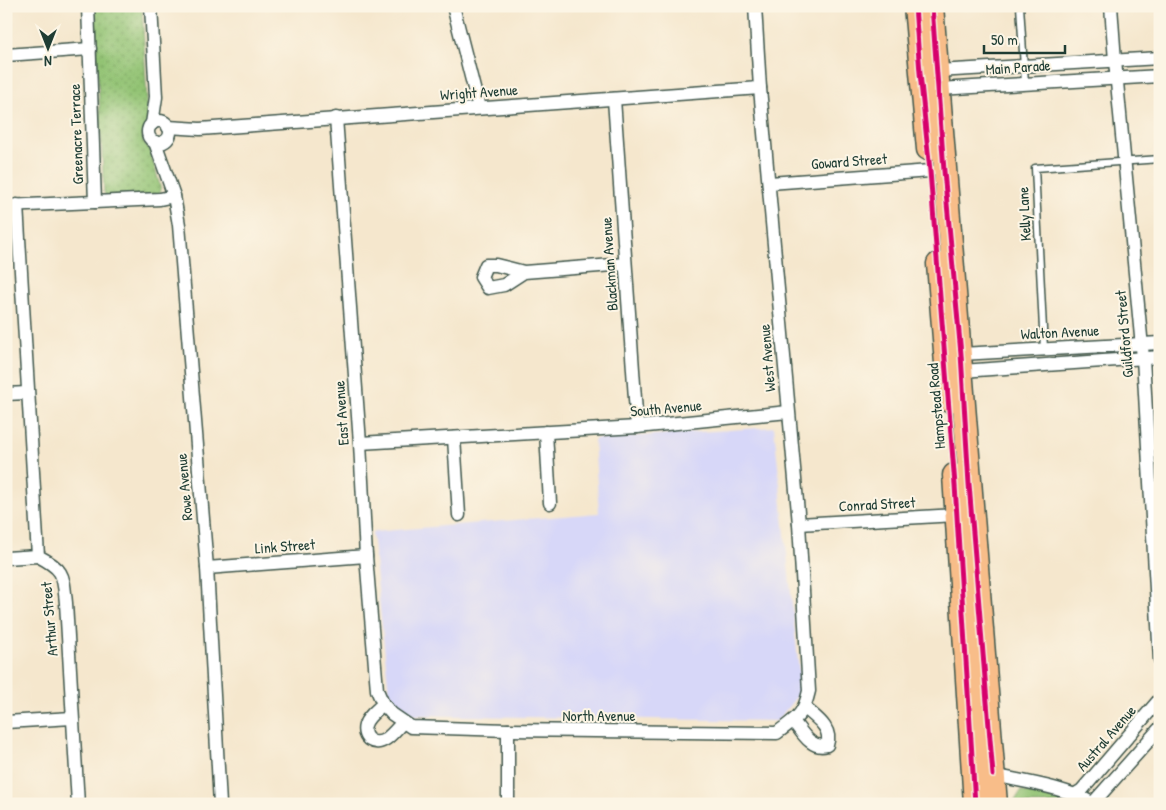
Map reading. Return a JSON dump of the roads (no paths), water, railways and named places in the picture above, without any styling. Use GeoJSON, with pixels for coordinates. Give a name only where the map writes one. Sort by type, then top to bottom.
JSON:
{"type":"FeatureCollection","features":[{"type":"Feature","properties":{"kind":"highway","name":"Hampstead Road"},"geometry":{"type":"LineString","coordinates":[[915,6],[930,81],[954,363],[964,515],[975,804]]}},
{"type":"Feature","properties":{"kind":"highway","name":"Hampstead Road"},"geometry":{"type":"LineString","coordinates":[[930,81],[932,6]]}},
{"type":"Feature","properties":{"kind":"highway","name":"Hampstead Road"},"geometry":{"type":"LineString","coordinates":[[964,515],[996,804]]}},
{"type":"Feature","properties":{"kind":"street","name":"Greenacre Terrace"},"geometry":{"type":"LineString","coordinates":[[88,6],[95,202]]}},
{"type":"Feature","properties":{"kind":"street","name":"Rowe Avenue"},"geometry":{"type":"LineString","coordinates":[[151,6],[156,97],[162,132],[165,170],[174,196],[179,224],[207,568],[220,804]]}},
{"type":"Feature","properties":{"kind":"street"},"geometry":{"type":"LineString","coordinates":[[453,6],[479,108]]}},
{"type":"Feature","properties":{"kind":"street","name":"West Avenue"},"geometry":{"type":"LineString","coordinates":[[756,6],[760,88],[799,524],[809,691],[799,715]]}},
{"type":"Feature","properties":{"kind":"street","name":"Guildford Street"},"geometry":{"type":"LineString","coordinates":[[1112,6],[1115,61],[1141,344],[1144,358],[1160,660]]}},
{"type":"Feature","properties":{"kind":"street"},"geometry":{"type":"LineString","coordinates":[[6,55],[90,49]]}},
{"type":"Feature","properties":{"kind":"street","name":"Main Parade"},"geometry":{"type":"LineString","coordinates":[[930,81],[1024,66],[1160,58]]}},
{"type":"Feature","properties":{"kind":"street","name":"Main Parade"},"geometry":{"type":"LineString","coordinates":[[930,81],[1024,83],[1160,76]]}},
{"type":"Feature","properties":{"kind":"street","name":"Wright Avenue"},"geometry":{"type":"LineString","coordinates":[[162,132],[760,88]]}},
{"type":"Feature","properties":{"kind":"street","name":"Blackman Avenue"},"geometry":{"type":"LineString","coordinates":[[614,99],[636,427]]}},
{"type":"Feature","properties":{"kind":"street","name":"East Avenue"},"geometry":{"type":"LineString","coordinates":[[336,118],[377,690],[383,704],[392,714]]}},
{"type":"Feature","properties":{"kind":"street","name":"Goward Street"},"geometry":{"type":"LineString","coordinates":[[770,183],[938,171]]}},
{"type":"Feature","properties":{"kind":"street"},"geometry":{"type":"LineString","coordinates":[[6,558],[38,556],[12,206],[160,200],[174,196]]}},
{"type":"Feature","properties":{"kind":"street"},"geometry":{"type":"LineString","coordinates":[[524,272],[625,264]]}},
{"type":"Feature","properties":{"kind":"street","name":"Walton Avenue"},"geometry":{"type":"LineString","coordinates":[[954,363],[1044,349],[1160,343]]}},
{"type":"Feature","properties":{"kind":"street","name":"Walton Avenue"},"geometry":{"type":"LineString","coordinates":[[954,363],[1160,357]]}},
{"type":"Feature","properties":{"kind":"street"},"geometry":{"type":"LineString","coordinates":[[6,394],[27,393]]}},
{"type":"Feature","properties":{"kind":"street","name":"South Avenue"},"geometry":{"type":"LineString","coordinates":[[360,443],[636,427],[788,412]]}},
{"type":"Feature","properties":{"kind":"street"},"geometry":{"type":"LineString","coordinates":[[546,432],[550,503]]}},
{"type":"Feature","properties":{"kind":"street"},"geometry":{"type":"LineString","coordinates":[[454,438],[459,515]]}},
{"type":"Feature","properties":{"kind":"street","name":"Conrad Street"},"geometry":{"type":"LineString","coordinates":[[799,524],[964,515]]}},
{"type":"Feature","properties":{"kind":"street","name":"Arthur Street"},"geometry":{"type":"LineString","coordinates":[[38,556],[53,564],[63,574],[78,804]]}},
{"type":"Feature","properties":{"kind":"street","name":"Link Street"},"geometry":{"type":"LineString","coordinates":[[207,568],[366,556]]}},
{"type":"Feature","properties":{"kind":"street","name":"Austral Avenue"},"geometry":{"type":"LineString","coordinates":[[1074,796],[1082,790],[1160,699]]}},
{"type":"Feature","properties":{"kind":"street"},"geometry":{"type":"LineString","coordinates":[[383,704],[365,723],[364,733],[366,739],[373,742],[385,740],[403,722]]}},
{"type":"Feature","properties":{"kind":"street","name":"North Avenue"},"geometry":{"type":"LineString","coordinates":[[392,714],[411,727],[777,733],[799,715]]}},
{"type":"Feature","properties":{"kind":"street"},"geometry":{"type":"LineString","coordinates":[[799,715],[827,728],[828,745],[821,747],[812,744],[799,715]]}},
{"type":"Feature","properties":{"kind":"street"},"geometry":{"type":"LineString","coordinates":[[6,722],[72,718]]}},
{"type":"Feature","properties":{"kind":"street"},"geometry":{"type":"LineString","coordinates":[[992,775],[1033,783],[1094,803],[1160,728]]}},
{"type":"Feature","properties":{"kind":"street"},"geometry":{"type":"LineString","coordinates":[[508,730],[508,804]]}},
{"type":"Feature","properties":{"kind":"lane"},"geometry":{"type":"LineString","coordinates":[[1020,6],[1024,83]]}},
{"type":"Feature","properties":{"kind":"lane"},"geometry":{"type":"LineString","coordinates":[[1125,161],[1160,158]]}},
{"type":"Feature","properties":{"kind":"lane","name":"Kelly Lane"},"geometry":{"type":"LineString","coordinates":[[1044,349],[1035,168],[1125,161]]}}]}
